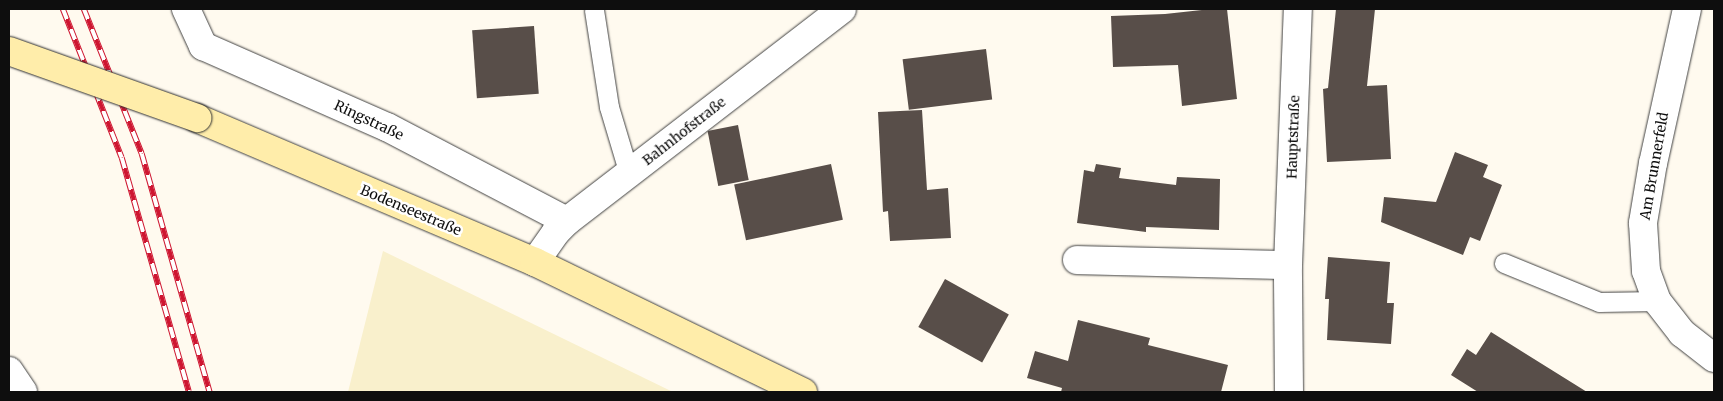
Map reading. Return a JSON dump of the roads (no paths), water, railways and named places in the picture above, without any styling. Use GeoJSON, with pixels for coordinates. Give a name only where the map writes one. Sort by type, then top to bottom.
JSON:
{"type":"FeatureCollection","features":[{"type":"Feature","properties":{"kind":"main road","name":"Bodenseestraße"},"geometry":{"type":"LineString","coordinates":[[9,51],[197,118],[535,262],[804,392]]}},
{"type":"Feature","properties":{"kind":"street","name":"Ringstraße"},"geometry":{"type":"LineString","coordinates":[[186,9],[203,46],[387,127],[567,221]]}},
{"type":"Feature","properties":{"kind":"street","name":"Bahnhofstraße"},"geometry":{"type":"LineString","coordinates":[[535,262],[556,232],[567,221],[842,9]]}},
{"type":"Feature","properties":{"kind":"street","name":"Hauptstraße"},"geometry":{"type":"LineString","coordinates":[[1289,392],[1288,265],[1298,9]]}},
{"type":"Feature","properties":{"kind":"street","name":"Am Brunnerfeld"},"geometry":{"type":"LineString","coordinates":[[1687,9],[1653,163],[1643,223],[1646,271],[1657,301],[1682,333],[1714,358]]}},
{"type":"Feature","properties":{"kind":"street"},"geometry":{"type":"LineString","coordinates":[[1076,260],[1288,265]]}},
{"type":"Feature","properties":{"kind":"street"},"geometry":{"type":"LineString","coordinates":[[9,370],[23,392]]}},
{"type":"Feature","properties":{"kind":"lane"},"geometry":{"type":"LineString","coordinates":[[594,10],[609,107],[629,174]]}},
{"type":"Feature","properties":{"kind":"lane"},"geometry":{"type":"LineString","coordinates":[[1504,263],[1599,302],[1657,301]]}},
{"type":"Feature","properties":{"kind":"railway"},"geometry":{"type":"LineString","coordinates":[[63,9],[122,158],[189,392]]}},
{"type":"Feature","properties":{"kind":"railway"},"geometry":{"type":"LineString","coordinates":[[84,9],[142,154],[210,392]]}}]}
